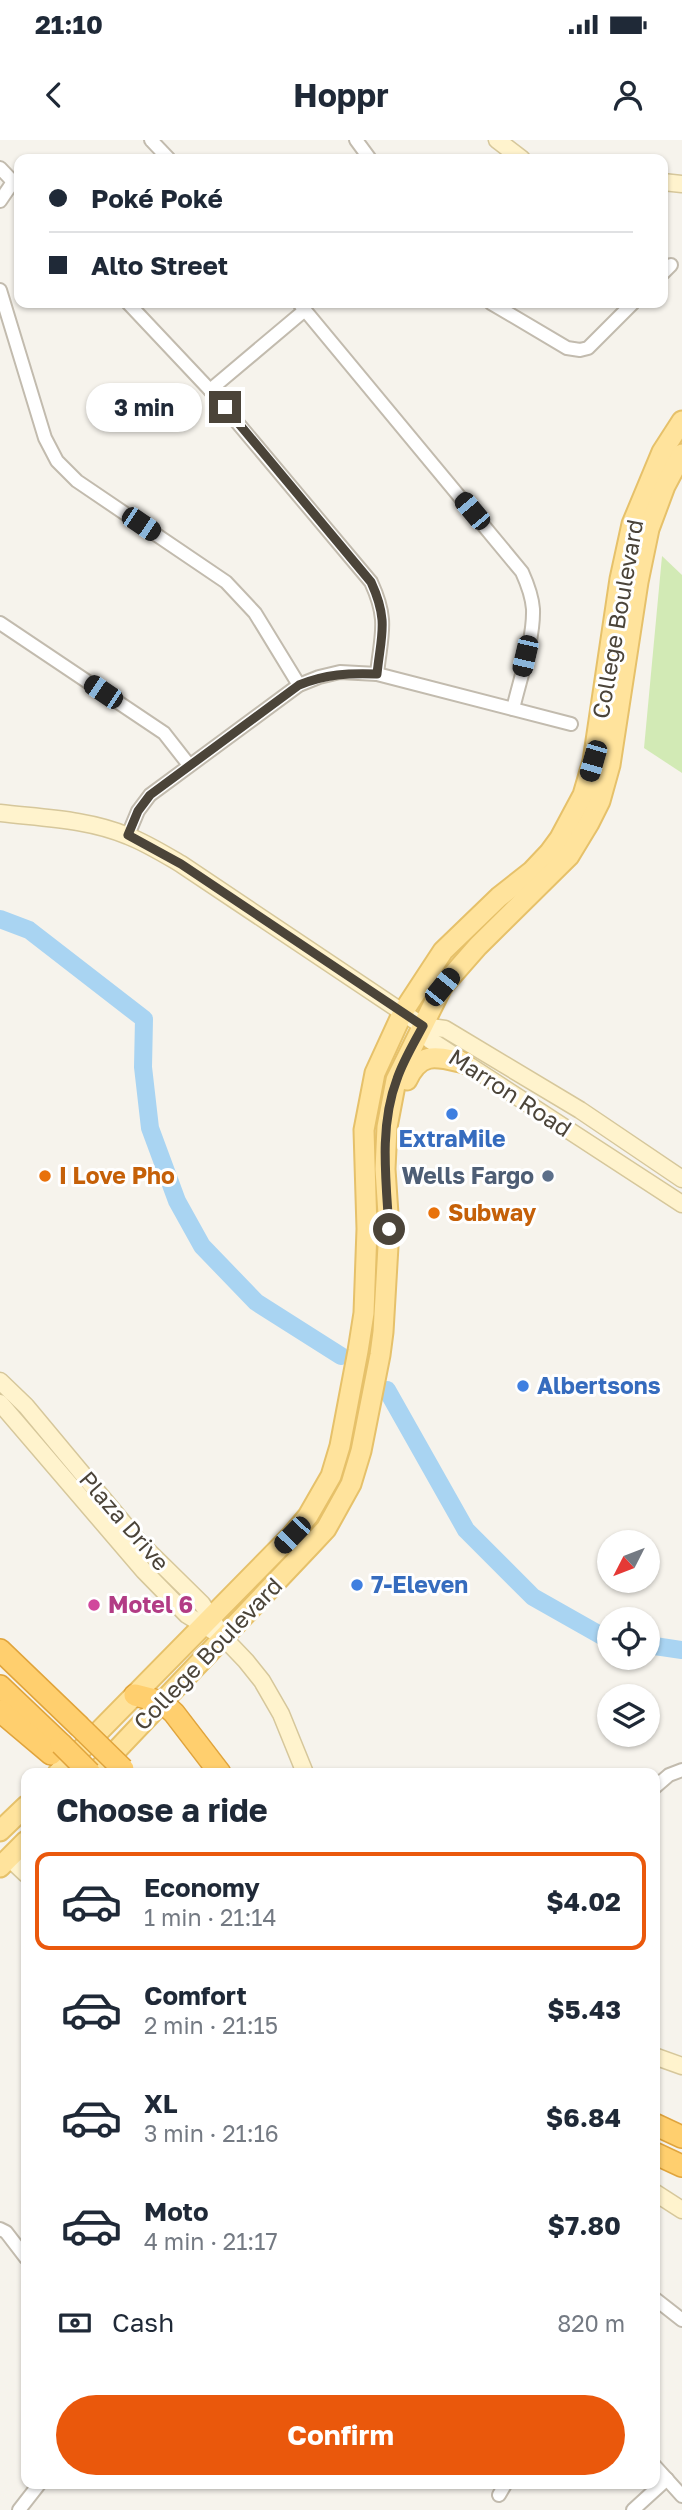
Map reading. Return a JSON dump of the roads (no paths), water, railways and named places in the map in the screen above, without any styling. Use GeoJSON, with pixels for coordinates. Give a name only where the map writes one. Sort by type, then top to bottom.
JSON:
{"type":"FeatureCollection","features":[{"type":"Feature","properties":{"kind":"highway"},"geometry":{"type":"LineString","coordinates":[[0,1650],[122,1768]]}},
{"type":"Feature","properties":{"kind":"highway"},"geometry":{"type":"LineString","coordinates":[[0,1686],[57,1757]]}},
{"type":"Feature","properties":{"kind":"highway"},"geometry":{"type":"LineString","coordinates":[[135,1695],[162,1702],[174,1713],[216,1768]]}},
{"type":"Feature","properties":{"kind":"highway"},"geometry":{"type":"LineString","coordinates":[[0,1711],[57,1757],[81,1768]]}},
{"type":"Feature","properties":{"kind":"highway"},"geometry":{"type":"LineString","coordinates":[[660,2127],[682,2137]]}},
{"type":"Feature","properties":{"kind":"highway"},"geometry":{"type":"LineString","coordinates":[[660,2155],[682,2166]]}},
{"type":"Feature","properties":{"kind":"main road"},"geometry":{"type":"LineString","coordinates":[[497,140],[515,154]]}},
{"type":"Feature","properties":{"kind":"main road","name":"College Boulevard"},"geometry":{"type":"LineString","coordinates":[[57,1757],[135,1695],[208,1622],[309,1516],[331,1476],[340,1446],[364,1313],[367,1246],[364,1130],[375,1073],[402,1012],[443,951],[499,897],[532,872],[557,842],[583,796],[593,761],[620,579],[632,524],[662,452],[682,421]]}},
{"type":"Feature","properties":{"kind":"main road","name":"College Boulevard"},"geometry":{"type":"LineString","coordinates":[[97,1768],[311,1545],[332,1519],[351,1484],[361,1451],[383,1332],[389,1229],[386,1136],[396,1080],[442,987],[462,962],[569,856],[600,801],[610,765],[638,582],[649,529],[665,486],[682,454]]}},
{"type":"Feature","properties":{"kind":"main road"},"geometry":{"type":"LineString","coordinates":[[0,813],[75,822],[128,835],[181,864],[423,1026]]}},
{"type":"Feature","properties":{"kind":"main road"},"geometry":{"type":"LineString","coordinates":[[547,880],[544,872],[560,850],[560,844],[557,842]]}},
{"type":"Feature","properties":{"kind":"main road","name":"Marron Road"},"geometry":{"type":"LineString","coordinates":[[682,1179],[580,1110],[442,1027],[423,1026],[430,1040],[682,1204]]}},
{"type":"Feature","properties":{"kind":"main road"},"geometry":{"type":"LineString","coordinates":[[386,1136],[398,1100],[411,1071],[419,1061],[429,1057],[464,1063]]}},
{"type":"Feature","properties":{"kind":"main road"},"geometry":{"type":"LineString","coordinates":[[367,1246],[372,1247],[376,1253],[374,1321],[383,1332]]}},
{"type":"Feature","properties":{"kind":"main road","name":"Plaza Drive"},"geometry":{"type":"LineString","coordinates":[[0,1381],[26,1406],[113,1513],[202,1604],[208,1622]]}},
{"type":"Feature","properties":{"kind":"main road","name":"Plaza Drive"},"geometry":{"type":"LineString","coordinates":[[0,1403],[170,1597],[187,1615],[208,1622],[262,1681],[281,1714],[303,1768]]}},
{"type":"Feature","properties":{"kind":"main road"},"geometry":{"type":"LineString","coordinates":[[324,1490],[329,1493],[328,1513],[332,1519]]}},
{"type":"Feature","properties":{"kind":"main road"},"geometry":{"type":"LineString","coordinates":[[94,1513],[97,1510],[113,1513]]}},
{"type":"Feature","properties":{"kind":"main road"},"geometry":{"type":"LineString","coordinates":[[309,1516],[307,1531],[311,1545]]}},
{"type":"Feature","properties":{"kind":"main road"},"geometry":{"type":"LineString","coordinates":[[0,1831],[21,1811]]}},
{"type":"Feature","properties":{"kind":"main road"},"geometry":{"type":"LineString","coordinates":[[21,1845],[3,1858],[21,1871]]}},
{"type":"Feature","properties":{"kind":"main road"},"geometry":{"type":"LineString","coordinates":[[660,2058],[682,2066]]}},
{"type":"Feature","properties":{"kind":"main road"},"geometry":{"type":"LineString","coordinates":[[660,2196],[682,2210]]}},
{"type":"Feature","properties":{"kind":"street"},"geometry":{"type":"LineString","coordinates":[[150,140],[164,154]]}},
{"type":"Feature","properties":{"kind":"street"},"geometry":{"type":"LineString","coordinates":[[0,168],[14,183]]}},
{"type":"Feature","properties":{"kind":"street"},"geometry":{"type":"LineString","coordinates":[[0,201],[14,187]]}},
{"type":"Feature","properties":{"kind":"street"},"geometry":{"type":"LineString","coordinates":[[0,290],[45,438],[57,461],[77,481],[226,582],[255,613],[299,685]]}},
{"type":"Feature","properties":{"kind":"street"},"geometry":{"type":"LineString","coordinates":[[133,308],[210,390],[371,582],[382,605],[383,638],[377,674]]}},
{"type":"Feature","properties":{"kind":"street"},"geometry":{"type":"LineString","coordinates":[[210,390],[300,308]]}},
{"type":"Feature","properties":{"kind":"street"},"geometry":{"type":"LineString","coordinates":[[304,308],[522,572],[533,609],[531,630],[513,709]]}},
{"type":"Feature","properties":{"kind":"street"},"geometry":{"type":"LineString","coordinates":[[499,308],[567,348],[580,350],[588,348],[628,308]]}},
{"type":"Feature","properties":{"kind":"street"},"geometry":{"type":"LineString","coordinates":[[0,623],[164,733],[189,765]]}},
{"type":"Feature","properties":{"kind":"street"},"geometry":{"type":"LineString","coordinates":[[128,835],[138,811],[150,795],[299,685],[318,677],[340,673],[377,674],[571,724]]}},
{"type":"Feature","properties":{"kind":"street"},"geometry":{"type":"LineString","coordinates":[[660,1783],[682,1770]]}},
{"type":"Feature","properties":{"kind":"street"},"geometry":{"type":"LineString","coordinates":[[0,2229],[6,2232],[21,2252]]}},
{"type":"Feature","properties":{"kind":"street"},"geometry":{"type":"LineString","coordinates":[[660,2303],[682,2320]]}},
{"type":"Feature","properties":{"kind":"street"},"geometry":{"type":"LineString","coordinates":[[660,2471],[682,2496]]}},
{"type":"Feature","properties":{"kind":"street"},"geometry":{"type":"LineString","coordinates":[[660,2485],[667,2479]]}},
{"type":"Feature","properties":{"kind":"street"},"geometry":{"type":"LineString","coordinates":[[19,2510],[35,2489]]}},
{"type":"Feature","properties":{"kind":"street"},"geometry":{"type":"LineString","coordinates":[[633,2510],[656,2489]]}},
{"type":"Feature","properties":{"kind":"waterway"},"geometry":{"type":"LineString","coordinates":[[0,919],[29,930],[144,1019],[143,1067],[150,1128],[177,1201],[202,1246],[256,1302],[341,1356]]}},
{"type":"Feature","properties":{"kind":"waterway"},"geometry":{"type":"LineString","coordinates":[[387,1390],[466,1530],[533,1597],[597,1633]]}},
{"type":"Feature","properties":{"kind":"waterway"},"geometry":{"type":"LineString","coordinates":[[660,1647],[682,1650]]}},
{"type":"Feature","properties":{"kind":"place","name":"ExtraMile"},"geometry":{"type":"Point","coordinates":[452,1114]}},
{"type":"Feature","properties":{"kind":"place","name":"I Love Pho"},"geometry":{"type":"Point","coordinates":[45,1176]}},
{"type":"Feature","properties":{"kind":"place","name":"Wells Fargo"},"geometry":{"type":"Point","coordinates":[548,1176]}},
{"type":"Feature","properties":{"kind":"place","name":"Subway"},"geometry":{"type":"Point","coordinates":[434,1213]}},
{"type":"Feature","properties":{"kind":"place","name":"Albertsons"},"geometry":{"type":"Point","coordinates":[523,1386]}},
{"type":"Feature","properties":{"kind":"place","name":"7-Eleven"},"geometry":{"type":"Point","coordinates":[357,1585]}},
{"type":"Feature","properties":{"kind":"place","name":"Motel 6"},"geometry":{"type":"Point","coordinates":[94,1605]}}]}
